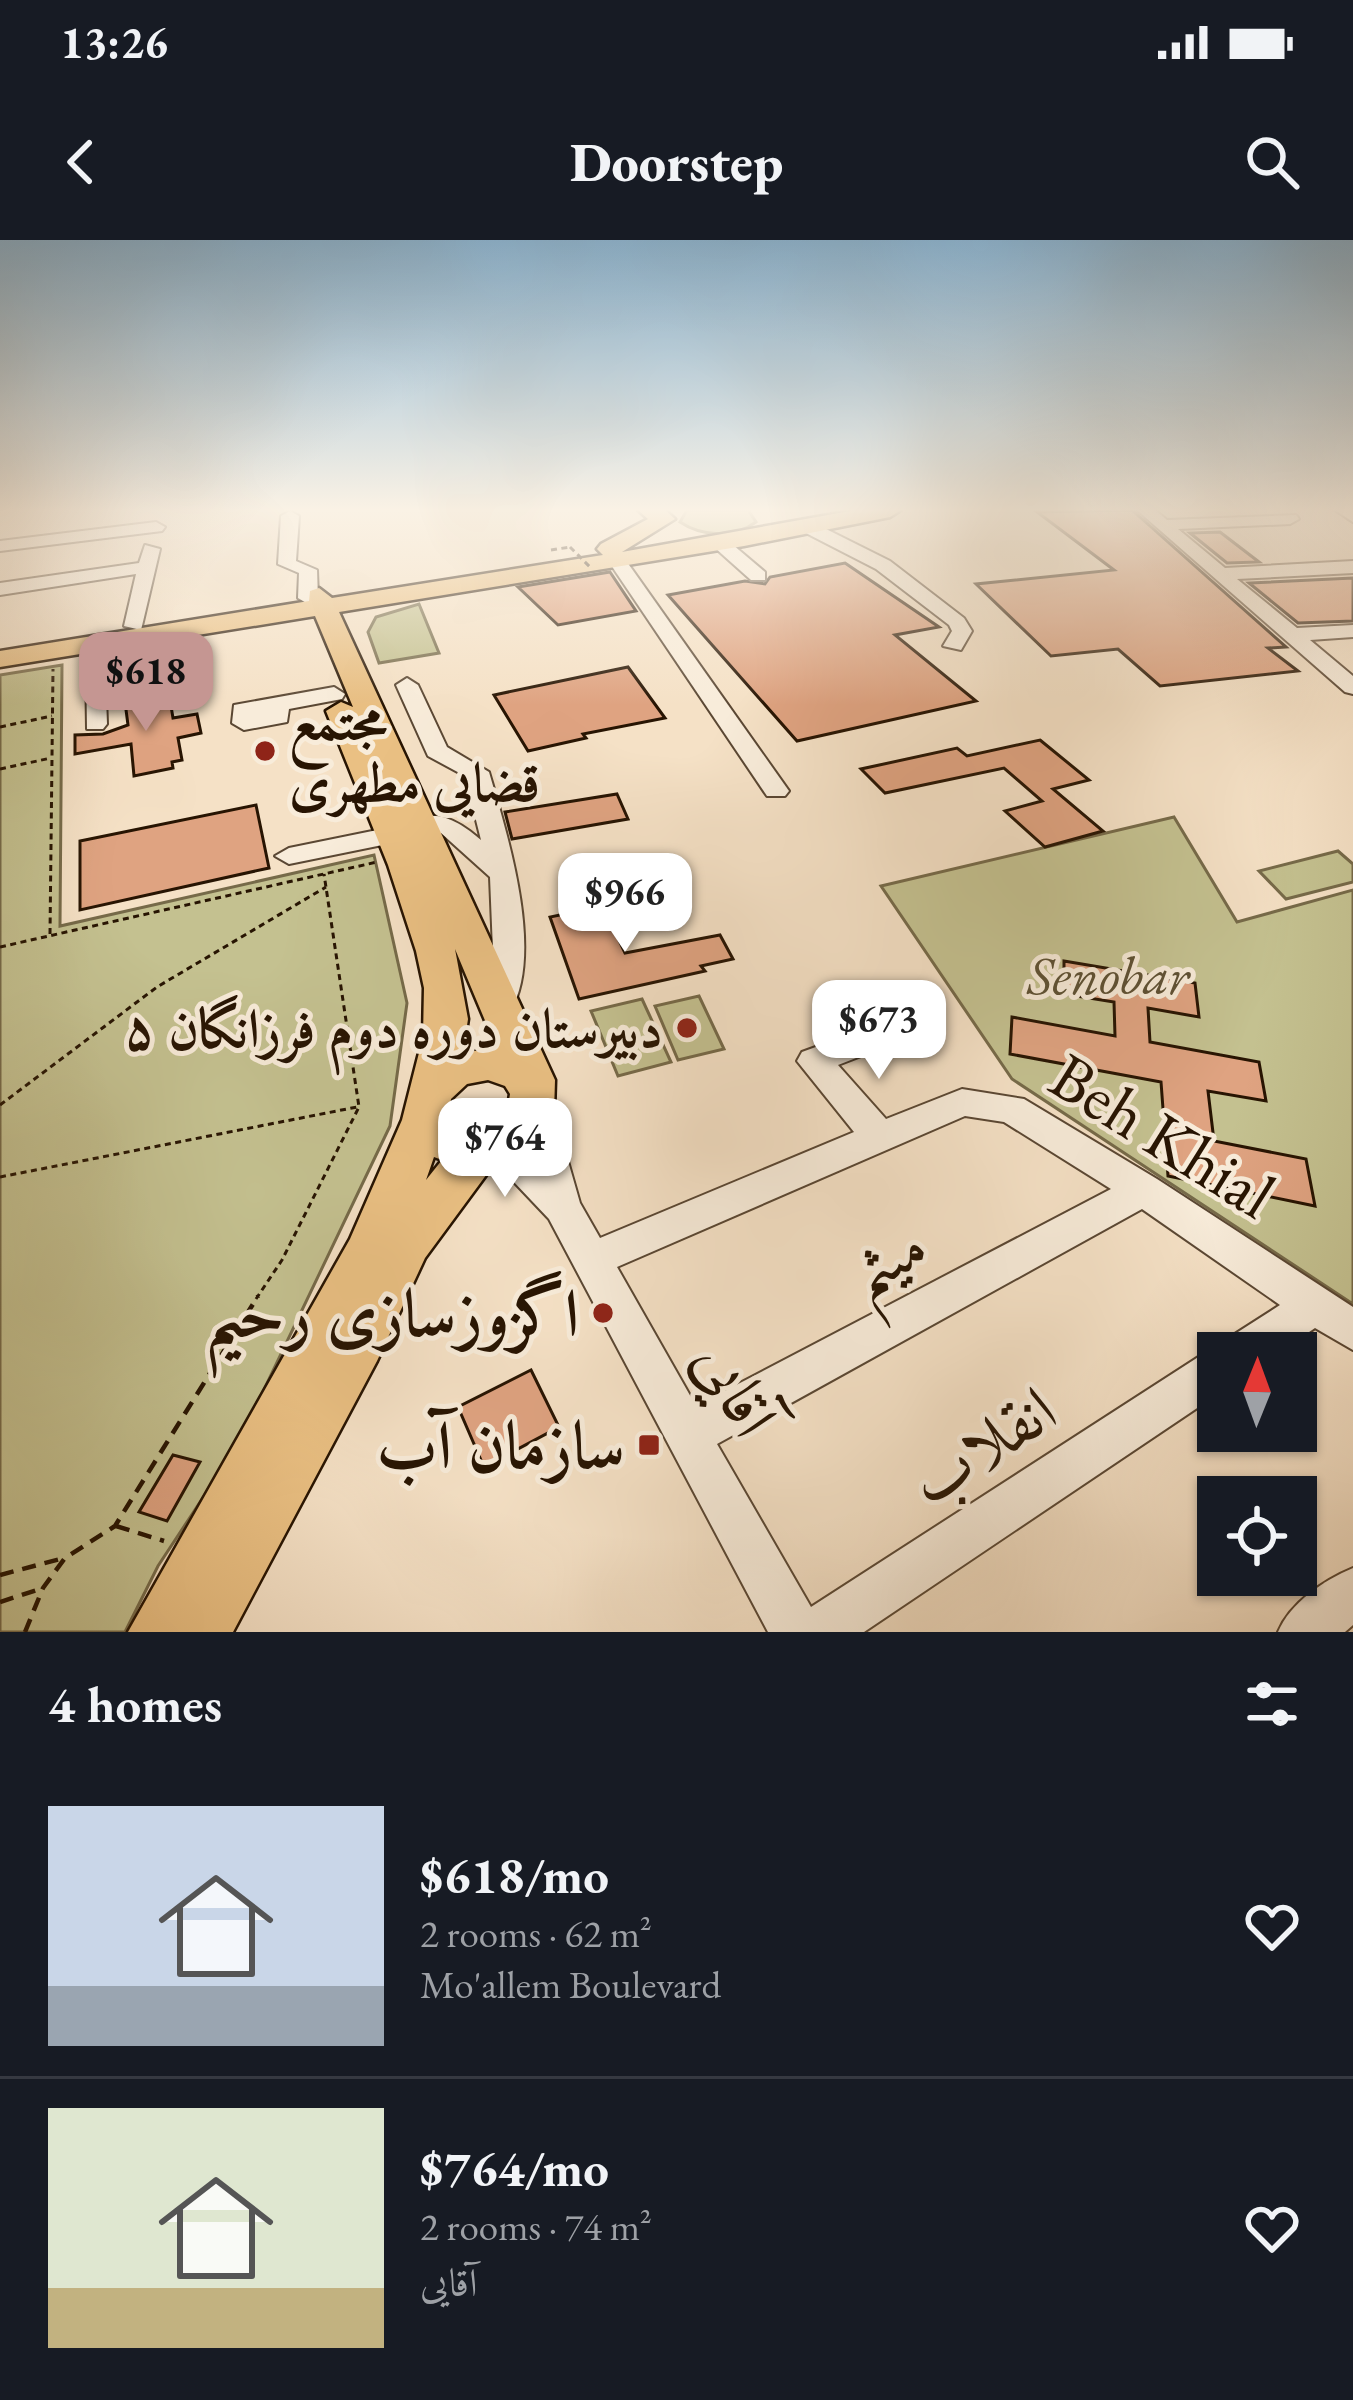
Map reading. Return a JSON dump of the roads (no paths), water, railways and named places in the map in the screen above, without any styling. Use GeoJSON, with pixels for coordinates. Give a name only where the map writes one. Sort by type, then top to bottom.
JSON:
{"type":"FeatureCollection","features":[{"type":"Feature","properties":{"kind":"main road"},"geometry":{"type":"LineString","coordinates":[[0,659],[101,652],[470,575]]}},
{"type":"Feature","properties":{"kind":"main road"},"geometry":{"type":"LineString","coordinates":[[0,648],[134,626],[533,575]]}},
{"type":"Feature","properties":{"kind":"main road"},"geometry":{"type":"LineString","coordinates":[[338,641],[359,616],[411,594]]}},
{"type":"Feature","properties":{"kind":"main road","name":"آقایی"},"geometry":{"type":"LineString","coordinates":[[309,606],[338,641],[445,989],[448,1022],[402,1182],[343,1339]]}},
{"type":"Feature","properties":{"kind":"main road","name":"آقایی"},"geometry":{"type":"LineString","coordinates":[[309,606],[334,694],[397,841],[500,1004],[533,1080],[535,1097]]}},
{"type":"Feature","properties":{"kind":"main road"},"geometry":{"type":"LineString","coordinates":[[490,1063],[521,1073],[535,1097],[526,1124],[514,1135],[480,1147],[444,1142],[427,1106],[454,1070],[490,1063]]}},
{"type":"Feature","properties":{"kind":"main road"},"geometry":{"type":"LineString","coordinates":[[160,1632],[406,1243],[480,1147]]}},
{"type":"Feature","properties":{"kind":"main road"},"geometry":{"type":"LineString","coordinates":[[196,1632],[343,1339]]}},
{"type":"Feature","properties":{"kind":"street"},"geometry":{"type":"LineString","coordinates":[[0,589],[94,575]]}},
{"type":"Feature","properties":{"kind":"street"},"geometry":{"type":"LineString","coordinates":[[134,626],[145,575]]}},
{"type":"Feature","properties":{"kind":"street"},"geometry":{"type":"LineString","coordinates":[[308,575],[309,606]]}},
{"type":"Feature","properties":{"kind":"street"},"geometry":{"type":"LineString","coordinates":[[612,575],[776,791]]}},
{"type":"Feature","properties":{"kind":"street"},"geometry":{"type":"LineString","coordinates":[[896,575],[958,622],[962,631],[954,646]]}},
{"type":"Feature","properties":{"kind":"street"},"geometry":{"type":"LineString","coordinates":[[1221,575],[1353,687]]}},
{"type":"Feature","properties":{"kind":"street"},"geometry":{"type":"LineString","coordinates":[[1292,635],[1353,632]]}},
{"type":"Feature","properties":{"kind":"street"},"geometry":{"type":"LineString","coordinates":[[95,724],[94,664],[101,652],[172,651],[177,684]]}},
{"type":"Feature","properties":{"kind":"street"},"geometry":{"type":"LineString","coordinates":[[407,685],[437,751],[477,772],[504,875],[508,950],[500,1004]]}},
{"type":"Feature","properties":{"kind":"street"},"geometry":{"type":"LineString","coordinates":[[276,704],[334,694]]}},
{"type":"Feature","properties":{"kind":"street"},"geometry":{"type":"LineString","coordinates":[[289,856],[397,841],[448,825],[504,875]]}},
{"type":"Feature","properties":{"kind":"street"},"geometry":{"type":"LineString","coordinates":[[591,1260],[880,1137],[814,1061],[893,1031]]}},
{"type":"Feature","properties":{"kind":"street","name":"آقایی"},"geometry":{"type":"LineString","coordinates":[[535,1097],[563,1208],[796,1632]]}},
{"type":"Feature","properties":{"kind":"street","name":"Beh Khial"},"geometry":{"type":"LineString","coordinates":[[880,1137],[962,1102],[1012,1109],[1144,1190],[1353,1331]]}},
{"type":"Feature","properties":{"kind":"street","name":"آقایی"},"geometry":{"type":"LineString","coordinates":[[480,1147],[526,1170],[563,1208]]}},
{"type":"Feature","properties":{"kind":"street","name":"میثم"},"geometry":{"type":"LineString","coordinates":[[688,1435],[1144,1190]]}},
{"type":"Feature","properties":{"kind":"street"},"geometry":{"type":"LineString","coordinates":[[1274,1332],[1315,1305]]}},
{"type":"Feature","properties":{"kind":"street","name":"انقلاب"},"geometry":{"type":"LineString","coordinates":[[819,1632],[1197,1383]]}},
{"type":"Feature","properties":{"kind":"street"},"geometry":{"type":"LineString","coordinates":[[1304,1632],[1353,1593]]}},
{"type":"Feature","properties":{"kind":"place","name":"مجتمع قضایی مطهری"},"geometry":{"type":"Point","coordinates":[265,751]}},
{"type":"Feature","properties":{"kind":"place","name":"دبیرستان دوره دوم فرزانگان ۵"},"geometry":{"type":"Point","coordinates":[687,1028]}},
{"type":"Feature","properties":{"kind":"place","name":"اگزوزسازی رحیم"},"geometry":{"type":"Point","coordinates":[603,1313]}},
{"type":"Feature","properties":{"kind":"place","name":"سازمان آب"},"geometry":{"type":"Point","coordinates":[649,1445]}},
{"type":"Feature","properties":{"kind":"park label","name":"Senobar"},"geometry":{"type":"Point","coordinates":[1108,975]}}]}
